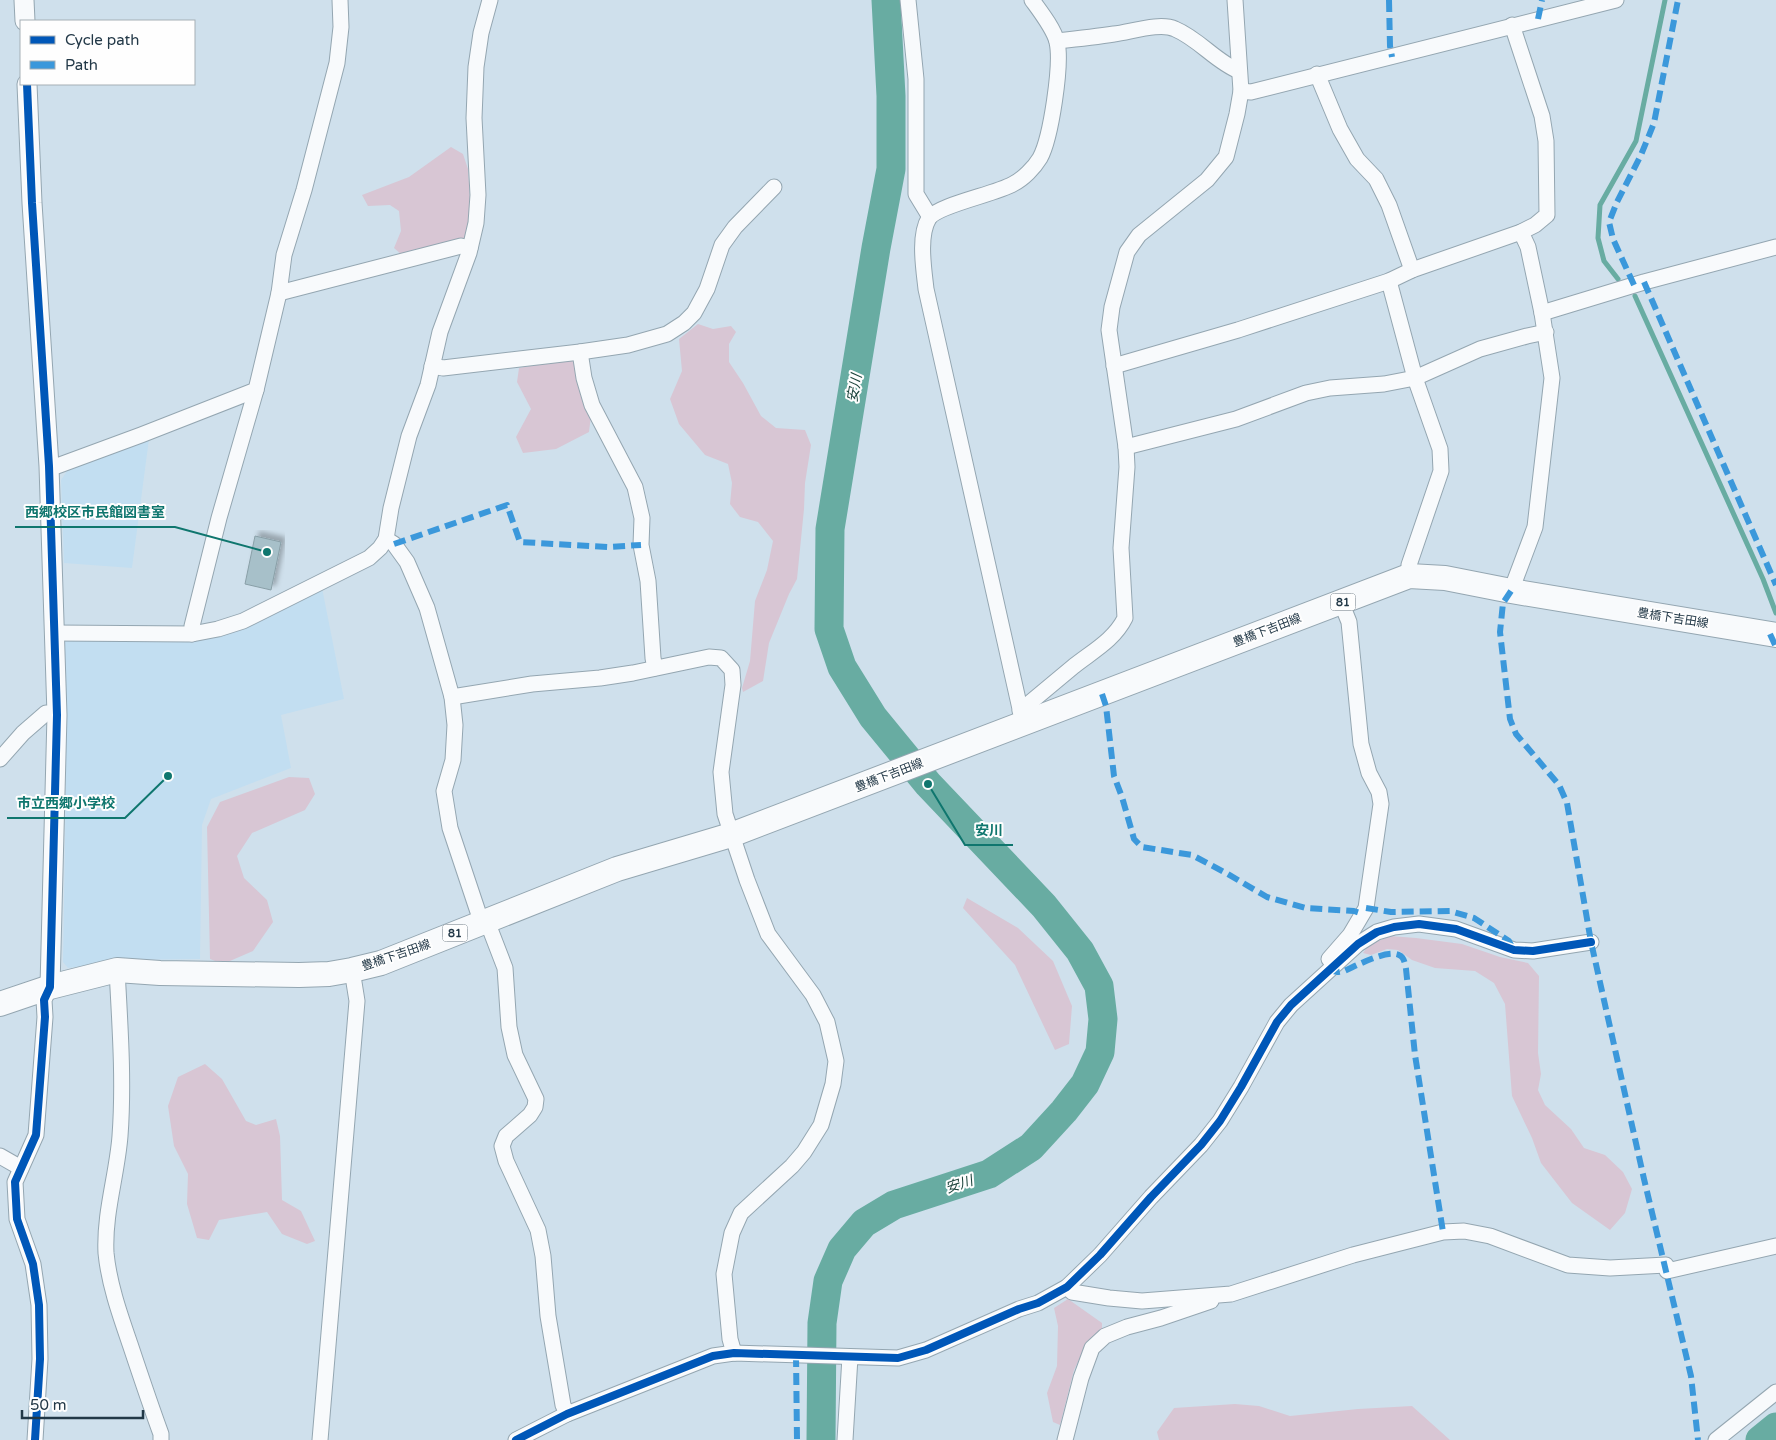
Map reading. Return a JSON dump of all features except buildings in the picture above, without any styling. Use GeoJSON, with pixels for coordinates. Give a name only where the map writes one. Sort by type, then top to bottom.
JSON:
{"type":"FeatureCollection","features":[{"type":"Feature","properties":{"kind":"main road","name":"豊橋下吉田線"},"geometry":{"type":"LineString","coordinates":[[0,1004],[50,987],[117,970],[160,973],[299,975],[329,974],[382,962],[617,869],[731,835],[930,760],[1022,717],[1102,694],[1409,576],[1445,578],[1511,591],[1776,635]]}},
{"type":"Feature","properties":{"kind":"street"},"geometry":{"type":"LineString","coordinates":[[24,0],[25,20]]}},
{"type":"Feature","properties":{"kind":"street"},"geometry":{"type":"LineString","coordinates":[[192,634],[192,626],[220,518],[256,390],[279,293],[284,256],[304,190],[337,63],[341,27],[340,0]]}},
{"type":"Feature","properties":{"kind":"street"},"geometry":{"type":"LineString","coordinates":[[54,632],[192,634],[218,629],[243,621],[369,558],[380,548],[386,539],[391,508],[408,436],[428,385],[440,332],[470,248],[476,223],[478,194],[474,118],[476,67],[481,33],[490,0]]}},
{"type":"Feature","properties":{"kind":"street"},"geometry":{"type":"LineString","coordinates":[[908,0],[916,79],[916,194],[930,218]]}},
{"type":"Feature","properties":{"kind":"street"},"geometry":{"type":"LineString","coordinates":[[1022,717],[926,289],[922,258],[925,231],[930,218],[942,209],[988,195],[1014,184],[1030,171],[1040,157],[1049,128],[1056,93],[1057,42],[1046,20],[1032,0]]}},
{"type":"Feature","properties":{"kind":"street"},"geometry":{"type":"LineString","coordinates":[[1022,717],[1072,668],[1108,642],[1120,628],[1124,618],[1121,548],[1126,499],[1126,446],[1108,330],[1127,252],[1139,235],[1207,180],[1226,156],[1238,114],[1240,91],[1235,0]]}},
{"type":"Feature","properties":{"kind":"street"},"geometry":{"type":"LineString","coordinates":[[1240,91],[1251,92],[1616,0]]}},
{"type":"Feature","properties":{"kind":"street"},"geometry":{"type":"LineString","coordinates":[[1114,366],[1238,330],[1389,281],[1412,270],[1521,232],[1535,225],[1547,215],[1546,141],[1542,116],[1512,25]]}},
{"type":"Feature","properties":{"kind":"street"},"geometry":{"type":"LineString","coordinates":[[1057,42],[1154,27],[1172,27],[1192,37],[1232,68],[1240,71]]}},
{"type":"Feature","properties":{"kind":"street"},"geometry":{"type":"LineString","coordinates":[[1317,74],[1340,129],[1357,159],[1376,179],[1389,205],[1412,270]]}},
{"type":"Feature","properties":{"kind":"street"},"geometry":{"type":"LineString","coordinates":[[27,85],[32,203],[49,466],[57,715],[50,987],[44,1000],[45,1017],[36,1135],[15,1182],[17,1220],[33,1264],[39,1305],[40,1360],[35,1440]]}},
{"type":"Feature","properties":{"kind":"street"},"geometry":{"type":"LineString","coordinates":[[432,366],[443,368],[580,352],[628,345],[667,334],[694,314],[707,289],[722,244],[735,227],[774,187]]}},
{"type":"Feature","properties":{"kind":"street"},"geometry":{"type":"LineString","coordinates":[[1511,591],[1535,527],[1552,378],[1546,332],[1528,247],[1521,232]]}},
{"type":"Feature","properties":{"kind":"street"},"geometry":{"type":"LineString","coordinates":[[279,293],[462,246],[470,248]]}},
{"type":"Feature","properties":{"kind":"street"},"geometry":{"type":"LineString","coordinates":[[1542,313],[1644,282],[1776,247]]}},
{"type":"Feature","properties":{"kind":"street"},"geometry":{"type":"LineString","coordinates":[[1389,281],[1416,378],[1440,449],[1441,471],[1409,565],[1409,576]]}},
{"type":"Feature","properties":{"kind":"street"},"geometry":{"type":"LineString","coordinates":[[1126,446],[1236,419],[1306,393],[1330,388],[1384,384],[1416,378],[1480,349],[1546,332]]}},
{"type":"Feature","properties":{"kind":"street"},"geometry":{"type":"LineString","coordinates":[[580,352],[584,378],[592,405],[635,487],[642,518],[641,545],[648,580],[655,668]]}},
{"type":"Feature","properties":{"kind":"street"},"geometry":{"type":"LineString","coordinates":[[49,466],[57,466],[256,390]]}},
{"type":"Feature","properties":{"kind":"street"},"geometry":{"type":"LineString","coordinates":[[386,539],[394,544],[407,562],[424,600],[452,697],[454,760],[444,791],[450,828],[479,915],[490,929],[505,968],[509,1028],[516,1055],[536,1099],[535,1107],[530,1115],[506,1136],[502,1146],[506,1161],[538,1230],[543,1256],[548,1316],[563,1405],[567,1414]]}},
{"type":"Feature","properties":{"kind":"street"},"geometry":{"type":"LineString","coordinates":[[1328,970],[1328,960],[1350,935],[1366,908],[1381,804],[1379,792],[1369,773],[1361,744],[1349,622],[1341,602]]}},
{"type":"Feature","properties":{"kind":"street"},"geometry":{"type":"LineString","coordinates":[[452,697],[532,684],[600,678],[709,657],[721,658],[732,670],[732,685],[721,772],[725,814],[768,934],[813,995],[827,1022],[836,1060],[833,1084],[821,1125],[804,1152],[792,1166],[741,1213],[732,1233],[724,1274],[730,1339],[734,1353]]}},
{"type":"Feature","properties":{"kind":"street"},"geometry":{"type":"LineString","coordinates":[[0,759],[23,733],[46,713],[57,715]]}},
{"type":"Feature","properties":{"kind":"street"},"geometry":{"type":"LineString","coordinates":[[516,1440],[567,1414],[713,1356],[734,1353],[898,1358],[926,1350],[1019,1309],[1038,1303],[1067,1287],[1100,1255],[1220,1121],[1277,1022],[1291,1005],[1358,944],[1377,932],[1394,927],[1419,924],[1456,929],[1514,950],[1523,951],[1554,949],[1591,942]]}},
{"type":"Feature","properties":{"kind":"street"},"geometry":{"type":"LineString","coordinates":[[117,970],[122,1064],[120,1139],[107,1220],[106,1253],[121,1319],[161,1434],[160,1440]]}},
{"type":"Feature","properties":{"kind":"street"},"geometry":{"type":"LineString","coordinates":[[320,1440],[357,1001],[352,970]]}},
{"type":"Feature","properties":{"kind":"street"},"geometry":{"type":"LineString","coordinates":[[0,1156],[21,1168]]}},
{"type":"Feature","properties":{"kind":"street"},"geometry":{"type":"LineString","coordinates":[[1067,1287],[1072,1292],[1142,1301],[1219,1296],[1232,1294],[1354,1255],[1443,1232],[1464,1231],[1490,1236],[1568,1265],[1610,1268],[1666,1268],[1776,1246]]}},
{"type":"Feature","properties":{"kind":"street"},"geometry":{"type":"LineString","coordinates":[[1065,1440],[1081,1378],[1092,1348],[1105,1336],[1126,1327],[1207,1303],[1219,1296]]}},
{"type":"Feature","properties":{"kind":"street"},"geometry":{"type":"LineString","coordinates":[[844,1357],[845,1440]]}},
{"type":"Feature","properties":{"kind":"street"},"geometry":{"type":"LineString","coordinates":[[1716,1440],[1776,1392]]}},
{"type":"Feature","properties":{"kind":"shaded area"},"geometry":{"type":"Polygon","coordinates":[[[451,147],[463,154],[468,169],[471,214],[466,237],[450,244],[416,249],[401,254],[394,248],[401,231],[399,211],[390,205],[368,206],[362,195],[409,177],[451,147]]]}},
{"type":"Feature","properties":{"kind":"shaded area"},"geometry":{"type":"Polygon","coordinates":[[[698,324],[713,329],[731,326],[736,332],[729,344],[729,362],[761,416],[776,428],[805,430],[811,445],[805,483],[797,579],[769,643],[763,681],[743,692],[742,688],[750,661],[755,601],[767,570],[773,541],[758,522],[740,517],[730,504],[732,483],[728,464],[705,455],[679,424],[670,399],[682,371],[679,339],[698,324]]]}},
{"type":"Feature","properties":{"kind":"shaded area"},"geometry":{"type":"Polygon","coordinates":[[[568,359],[576,363],[591,416],[589,432],[556,449],[523,453],[516,437],[531,409],[517,382],[519,368],[568,359]]]}},
{"type":"Feature","properties":{"kind":"shaded area"},"geometry":{"type":"Polygon","coordinates":[[[149,439],[132,568],[64,563],[61,480],[67,471],[149,439]]]}},
{"type":"Feature","properties":{"kind":"shaded area"},"geometry":{"type":"Polygon","coordinates":[[[322,588],[344,699],[281,715],[291,768],[211,799],[202,825],[200,959],[123,960],[68,968],[63,962],[66,784],[63,643],[72,638],[195,640],[322,588]]]}},
{"type":"Feature","properties":{"kind":"shaded area"},"geometry":{"type":"Polygon","coordinates":[[[289,777],[309,778],[315,794],[305,810],[252,833],[237,856],[244,878],[267,900],[273,922],[253,951],[223,964],[210,959],[207,827],[220,802],[289,777]]]}},
{"type":"Feature","properties":{"kind":"shaded area"},"geometry":{"type":"Polygon","coordinates":[[[967,898],[1018,928],[1053,961],[1072,1006],[1069,1044],[1055,1050],[1015,965],[963,908],[967,898]]]}},
{"type":"Feature","properties":{"kind":"shaded area"},"geometry":{"type":"Polygon","coordinates":[[[1390,936],[1462,944],[1500,957],[1528,963],[1539,976],[1538,1053],[1541,1074],[1538,1090],[1545,1105],[1571,1129],[1584,1148],[1605,1155],[1623,1172],[1632,1189],[1625,1213],[1610,1230],[1572,1203],[1541,1163],[1532,1138],[1512,1096],[1505,1004],[1494,983],[1475,971],[1435,968],[1412,960],[1398,950],[1387,949],[1371,955],[1363,953],[1369,945],[1390,936]]]}},
{"type":"Feature","properties":{"kind":"shaded area"},"geometry":{"type":"Polygon","coordinates":[[[205,1064],[222,1079],[246,1121],[256,1125],[276,1119],[280,1136],[282,1200],[301,1211],[315,1241],[307,1244],[282,1234],[267,1212],[219,1220],[209,1240],[197,1238],[187,1204],[188,1174],[174,1146],[168,1106],[178,1077],[205,1064]]]}},
{"type":"Feature","properties":{"kind":"shaded area"},"geometry":{"type":"Polygon","coordinates":[[[1068,1299],[1102,1323],[1102,1331],[1087,1343],[1074,1370],[1060,1425],[1053,1422],[1047,1393],[1057,1366],[1058,1326],[1054,1308],[1068,1299]]]}},
{"type":"Feature","properties":{"kind":"shaded area"},"geometry":{"type":"Polygon","coordinates":[[[1235,1404],[1259,1406],[1290,1416],[1412,1406],[1450,1440],[1159,1440],[1157,1432],[1174,1408],[1235,1404]]]}},
{"type":"Feature","properties":{"kind":"waterway","name":"安川"},"geometry":{"type":"LineString","coordinates":[[821,1440],[822,1323],[828,1281],[842,1249],[864,1223],[894,1205],[989,1174],[1031,1147],[1064,1111],[1085,1084],[1100,1052],[1103,1019],[1099,986],[1080,951],[1044,906],[928,784],[873,717],[842,667],[829,629],[830,529],[876,248],[891,169],[891,96],[886,0]]}},
{"type":"Feature","properties":{"kind":"waterway"},"geometry":{"type":"LineString","coordinates":[[1618,279],[1604,261],[1598,238],[1600,205],[1636,141],[1665,0]]}},
{"type":"Feature","properties":{"kind":"waterway"},"geometry":{"type":"LineString","coordinates":[[1635,296],[1763,579],[1776,613]]}},
{"type":"Feature","properties":{"kind":"waterway"},"geometry":{"type":"LineString","coordinates":[[1760,1440],[1776,1427]]}},
{"type":"Feature","properties":{"kind":"marked path"},"geometry":{"type":"LineString","coordinates":[[1389,0],[1392,57]]}},
{"type":"Feature","properties":{"kind":"marked path"},"geometry":{"type":"LineString","coordinates":[[1538,19],[1542,0]]}},
{"type":"Feature","properties":{"kind":"marked path"},"geometry":{"type":"LineString","coordinates":[[1634,285],[1613,239],[1609,222],[1654,123],[1678,0]]}},
{"type":"Feature","properties":{"kind":"marked path"},"geometry":{"type":"LineString","coordinates":[[1644,282],[1776,585]]}},
{"type":"Feature","properties":{"kind":"marked path"},"geometry":{"type":"LineString","coordinates":[[394,544],[507,505],[520,542],[608,547],[641,545]]}},
{"type":"Feature","properties":{"kind":"marked path"},"geometry":{"type":"LineString","coordinates":[[1511,591],[1503,603],[1500,632],[1510,719],[1516,734],[1559,785],[1567,803],[1591,942],[1644,1179],[1691,1376],[1698,1440]]}},
{"type":"Feature","properties":{"kind":"marked path"},"geometry":{"type":"LineString","coordinates":[[1770,634],[1776,647]]}},
{"type":"Feature","properties":{"kind":"marked path"},"geometry":{"type":"LineString","coordinates":[[1102,694],[1106,706],[1114,776],[1134,839],[1142,847],[1192,855],[1267,897],[1306,908],[1354,911],[1363,914]]}},
{"type":"Feature","properties":{"kind":"marked path"},"geometry":{"type":"LineString","coordinates":[[1366,908],[1391,912],[1450,911],[1474,918],[1509,941],[1512,947]]}},
{"type":"Feature","properties":{"kind":"marked path"},"geometry":{"type":"LineString","coordinates":[[1328,970],[1344,971],[1387,954],[1399,955],[1404,960],[1415,1055],[1443,1232]]}},
{"type":"Feature","properties":{"kind":"marked path"},"geometry":{"type":"LineString","coordinates":[[796,1355],[797,1440]]}},
{"type":"Feature","properties":{"kind":"cycle path"},"geometry":{"type":"LineString","coordinates":[[27,85],[32,203],[49,466],[57,715],[50,987],[44,1000],[45,1017],[36,1135],[15,1182],[17,1219],[33,1264],[39,1305],[40,1359],[35,1440]]}},
{"type":"Feature","properties":{"kind":"cycle path"},"geometry":{"type":"LineString","coordinates":[[516,1440],[567,1414],[713,1356],[734,1353],[898,1358],[926,1350],[1019,1309],[1038,1303],[1067,1287],[1100,1255],[1151,1197],[1201,1145],[1220,1121],[1277,1022],[1291,1005],[1358,944],[1377,932],[1394,927],[1419,924],[1456,929],[1514,950],[1533,951],[1591,942]]}},
{"type":"Feature","properties":{"kind":"place","name":"西郷校区市民館図書室"},"geometry":{"type":"Point","coordinates":[267,552]}},
{"type":"Feature","properties":{"kind":"place","name":"市立西郷小学校"},"geometry":{"type":"Point","coordinates":[168,776]}},
{"type":"Feature","properties":{"kind":"place","name":"安川"},"geometry":{"type":"Point","coordinates":[928,784]}}]}
